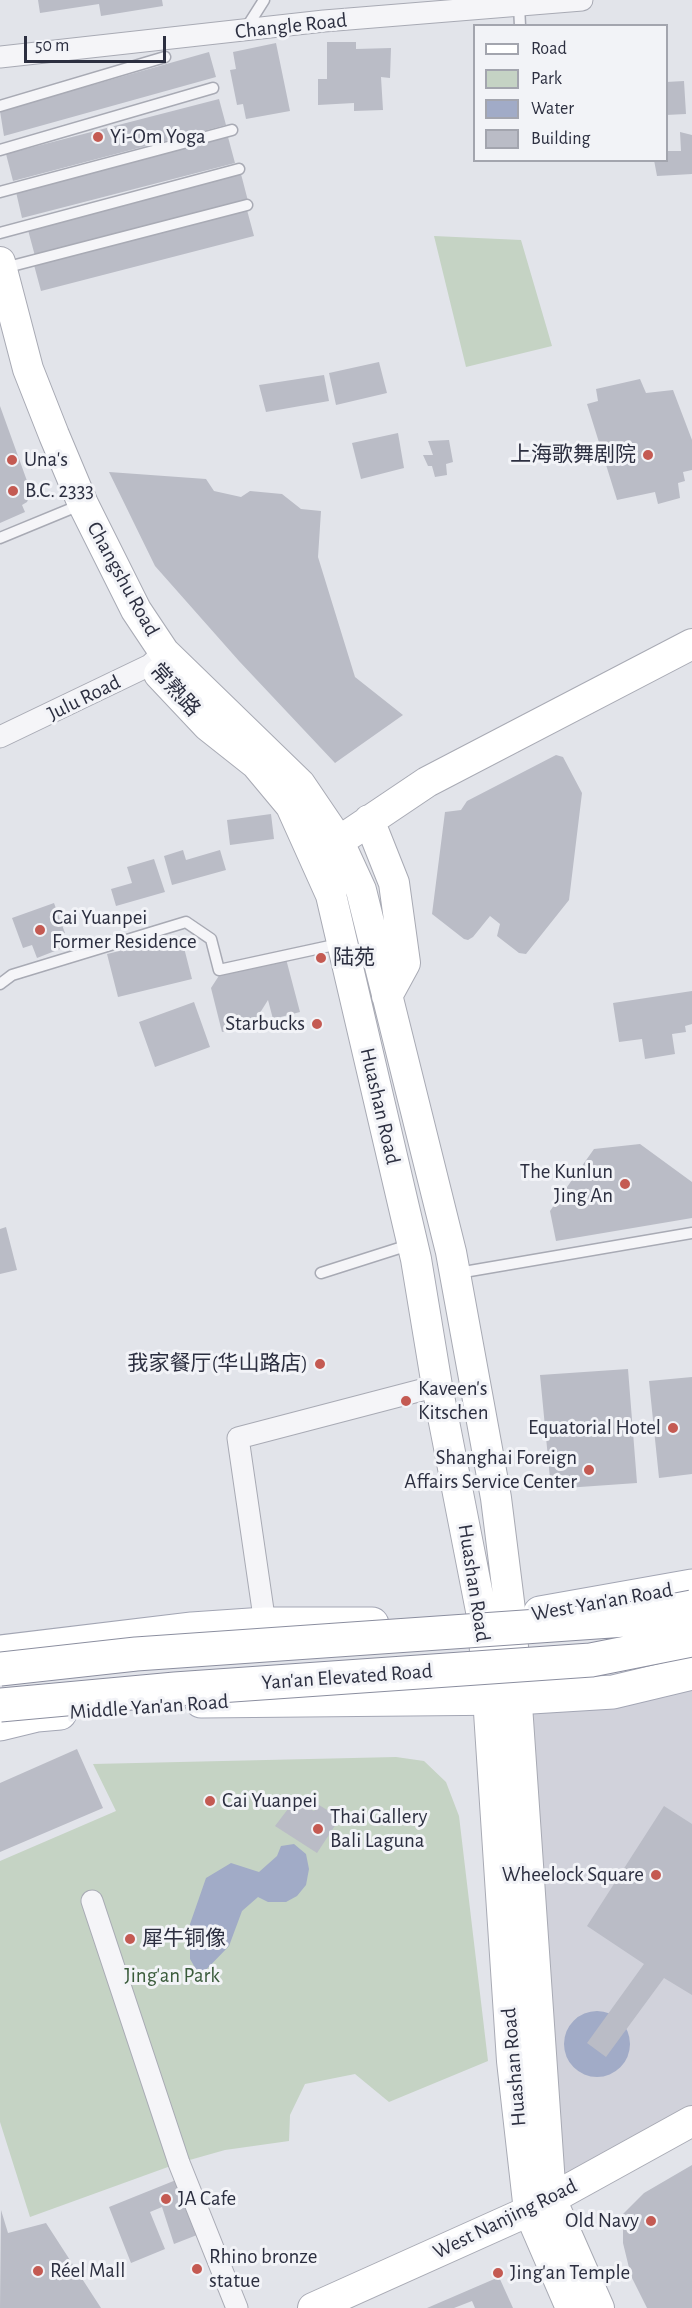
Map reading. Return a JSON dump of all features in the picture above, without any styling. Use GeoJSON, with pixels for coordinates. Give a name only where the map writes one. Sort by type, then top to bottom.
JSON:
{"type":"FeatureCollection","features":[{"type":"Feature","properties":{"kind":"main road","name":"Changshu Road"},"geometry":{"type":"LineString","coordinates":[[1,266],[28,369],[76,507],[125,590],[157,659],[300,784],[338,840]]}},
{"type":"Feature","properties":{"kind":"main road","name":"常熟路"},"geometry":{"type":"LineString","coordinates":[[0,330],[27,410],[76,507],[105,584],[157,659],[208,726],[256,764],[291,806],[314,860]]}},
{"type":"Feature","properties":{"kind":"main road","name":"常熟路"},"geometry":{"type":"LineString","coordinates":[[125,590],[137,592],[177,645],[307,773],[339,818],[338,840]]}},
{"type":"Feature","properties":{"kind":"main road"},"geometry":{"type":"LineString","coordinates":[[314,860],[338,840],[427,782],[692,644]]}},
{"type":"Feature","properties":{"kind":"main road"},"geometry":{"type":"LineString","coordinates":[[369,820],[394,883],[405,963],[387,996]]}},
{"type":"Feature","properties":{"kind":"main road","name":"Huashan Road"},"geometry":{"type":"LineString","coordinates":[[338,840],[361,890],[455,1274],[496,1498],[497,1619],[540,2205],[571,2308]]}},
{"type":"Feature","properties":{"kind":"main road","name":"Huashan Road"},"geometry":{"type":"LineString","coordinates":[[314,860],[331,895],[412,1244],[437,1386],[497,1619]]}},
{"type":"Feature","properties":{"kind":"main road","name":"West Yan'an Road"},"geometry":{"type":"LineString","coordinates":[[497,1619],[644,1597],[692,1586]]}},
{"type":"Feature","properties":{"kind":"main road","name":"Yan'an Elevated Road"},"geometry":{"type":"LineString","coordinates":[[0,1669],[136,1654],[625,1620],[692,1606]]}},
{"type":"Feature","properties":{"kind":"main road"},"geometry":{"type":"LineString","coordinates":[[0,1652],[192,1629],[265,1624],[497,1619]]}},
{"type":"Feature","properties":{"kind":"main road","name":"Yan'an Elevated Road"},"geometry":{"type":"LineString","coordinates":[[0,1705],[175,1689],[591,1660],[692,1640]]}},
{"type":"Feature","properties":{"kind":"main road"},"geometry":{"type":"LineString","coordinates":[[502,1698],[613,1692],[692,1673]]}},
{"type":"Feature","properties":{"kind":"main road","name":"Middle Yan'an Road"},"geometry":{"type":"LineString","coordinates":[[0,1724],[37,1715],[203,1701],[502,1698]]}},
{"type":"Feature","properties":{"kind":"main road","name":"West Nanjing Road"},"geometry":{"type":"LineString","coordinates":[[312,2308],[540,2205],[692,2121]]}},
{"type":"Feature","properties":{"kind":"main road","name":"Huashan Road"},"geometry":{"type":"LineString","coordinates":[[540,2205],[599,2308]]}},
{"type":"Feature","properties":{"kind":"street","name":"Changle Road"},"geometry":{"type":"LineString","coordinates":[[0,57],[245,30],[431,6],[519,15],[582,0]]}},
{"type":"Feature","properties":{"kind":"street","name":"Julu Road"},"geometry":{"type":"LineString","coordinates":[[0,737],[157,659]]}},
{"type":"Feature","properties":{"kind":"street"},"geometry":{"type":"LineString","coordinates":[[265,1624],[238,1438],[437,1386]]}},
{"type":"Feature","properties":{"kind":"street"},"geometry":{"type":"LineString","coordinates":[[92,1901],[179,2163],[237,2308]]}},
{"type":"Feature","properties":{"kind":"lane"},"geometry":{"type":"LineString","coordinates":[[245,30],[264,0]]}},
{"type":"Feature","properties":{"kind":"lane"},"geometry":{"type":"LineString","coordinates":[[0,106],[165,57]]}},
{"type":"Feature","properties":{"kind":"lane"},"geometry":{"type":"LineString","coordinates":[[0,150],[213,88]]}},
{"type":"Feature","properties":{"kind":"lane"},"geometry":{"type":"LineString","coordinates":[[0,192],[232,130]]}},
{"type":"Feature","properties":{"kind":"lane"},"geometry":{"type":"LineString","coordinates":[[0,233],[239,169]]}},
{"type":"Feature","properties":{"kind":"lane"},"geometry":{"type":"LineString","coordinates":[[1,266],[247,205]]}},
{"type":"Feature","properties":{"kind":"lane"},"geometry":{"type":"LineString","coordinates":[[0,538],[76,507]]}},
{"type":"Feature","properties":{"kind":"lane"},"geometry":{"type":"LineString","coordinates":[[0,984],[12,975],[186,922],[211,939],[219,970],[342,943]]}},
{"type":"Feature","properties":{"kind":"lane"},"geometry":{"type":"LineString","coordinates":[[455,1274],[692,1233]]}},
{"type":"Feature","properties":{"kind":"lane"},"geometry":{"type":"LineString","coordinates":[[321,1272],[412,1244]]}},
{"type":"Feature","properties":{"kind":"shaded area"},"geometry":{"type":"Polygon","coordinates":[[[692,1682],[692,2111],[560,2186],[525,1706],[692,1682]]]}},
{"type":"Feature","properties":{"kind":"green space"},"geometry":{"type":"Polygon","coordinates":[[[434,236],[521,240],[552,346],[466,367],[434,236]]]}},
{"type":"Feature","properties":{"kind":"green space","name":"Jing'an Park"},"geometry":{"type":"Polygon","coordinates":[[[396,1757],[424,1761],[446,1782],[459,1816],[488,2061],[389,2102],[355,2074],[305,2084],[290,2115],[289,2141],[225,2150],[179,2163],[30,2217],[0,2122],[0,1861],[116,1811],[93,1764],[396,1757]]]}},
{"type":"Feature","properties":{"kind":"water"},"geometry":{"type":"Polygon","coordinates":[[[294,1844],[306,1854],[309,1869],[306,1885],[297,1896],[286,1902],[268,1902],[258,1897],[242,1911],[229,1946],[200,1976],[190,1959],[190,1924],[206,1878],[231,1863],[259,1872],[277,1856],[281,1846],[294,1844]]]}},
{"type":"Feature","properties":{"kind":"water"},"geometry":{"type":"Polygon","coordinates":[[[597,2011],[610,2013],[620,2021],[628,2031],[630,2044],[628,2057],[620,2067],[610,2075],[597,2077],[584,2075],[574,2067],[566,2057],[564,2044],[566,2031],[574,2021],[584,2013],[597,2011]]]}},
{"type":"Feature","properties":{"kind":"building"},"geometry":{"type":"Polygon","coordinates":[[[38,0],[162,0],[163,6],[101,16],[99,4],[40,13],[38,0]]]}},
{"type":"Feature","properties":{"kind":"building"},"geometry":{"type":"Polygon","coordinates":[[[327,42],[356,42],[356,49],[391,48],[390,78],[381,77],[383,110],[354,111],[354,103],[318,105],[318,79],[327,79],[327,42]]]}},
{"type":"Feature","properties":{"kind":"building"},"geometry":{"type":"Polygon","coordinates":[[[276,43],[290,111],[246,119],[243,104],[237,105],[230,70],[236,69],[233,52],[276,43]]]}},
{"type":"Feature","properties":{"kind":"building"},"geometry":{"type":"Polygon","coordinates":[[[209,52],[216,77],[4,136],[0,111],[209,52]]]}},
{"type":"Feature","properties":{"kind":"building"},"geometry":{"type":"Polygon","coordinates":[[[684,81],[686,114],[668,115],[668,82],[684,81]]]}},
{"type":"Feature","properties":{"kind":"building"},"geometry":{"type":"Polygon","coordinates":[[[219,99],[226,125],[13,181],[6,154],[219,99]]]}},
{"type":"Feature","properties":{"kind":"building"},"geometry":{"type":"Polygon","coordinates":[[[680,132],[692,135],[692,174],[657,176],[654,162],[668,162],[668,151],[681,151],[680,132]]]}},
{"type":"Feature","properties":{"kind":"building"},"geometry":{"type":"Polygon","coordinates":[[[228,137],[235,163],[22,218],[16,192],[228,137]]]}},
{"type":"Feature","properties":{"kind":"building"},"geometry":{"type":"Polygon","coordinates":[[[241,174],[248,201],[35,256],[28,230],[241,174]]]}},
{"type":"Feature","properties":{"kind":"building"},"geometry":{"type":"Polygon","coordinates":[[[247,210],[254,236],[41,291],[34,265],[247,210]]]}},
{"type":"Feature","properties":{"kind":"building"},"geometry":{"type":"Polygon","coordinates":[[[379,362],[387,393],[336,405],[329,373],[379,362]]]}},
{"type":"Feature","properties":{"kind":"building"},"geometry":{"type":"Polygon","coordinates":[[[324,375],[329,401],[266,412],[259,385],[324,375]]]}},
{"type":"Feature","properties":{"kind":"building","name":"上海歌舞剧院"},"geometry":{"type":"Polygon","coordinates":[[[640,379],[646,393],[673,390],[692,440],[692,470],[683,472],[685,481],[678,483],[680,498],[658,504],[655,492],[617,500],[587,404],[598,401],[596,389],[640,379]]]}},
{"type":"Feature","properties":{"kind":"building"},"geometry":{"type":"Polygon","coordinates":[[[0,406],[31,492],[27,502],[22,505],[25,512],[0,523],[0,406]]]}},
{"type":"Feature","properties":{"kind":"building"},"geometry":{"type":"Polygon","coordinates":[[[398,433],[404,468],[361,479],[352,443],[398,433]]]}},
{"type":"Feature","properties":{"kind":"building"},"geometry":{"type":"Polygon","coordinates":[[[449,440],[453,462],[446,464],[447,475],[435,477],[432,466],[428,466],[423,455],[433,455],[428,441],[449,440]]]}},
{"type":"Feature","properties":{"kind":"building"},"geometry":{"type":"Polygon","coordinates":[[[109,472],[206,479],[214,491],[241,497],[250,491],[282,494],[301,509],[321,511],[318,557],[355,677],[403,715],[335,763],[239,661],[155,566],[109,472]]]}},
{"type":"Feature","properties":{"kind":"building"},"geometry":{"type":"Polygon","coordinates":[[[556,755],[563,757],[582,793],[569,900],[526,954],[519,953],[497,936],[500,924],[490,916],[473,937],[468,940],[464,939],[432,914],[445,812],[461,810],[467,801],[556,755]]]}},
{"type":"Feature","properties":{"kind":"building"},"geometry":{"type":"Polygon","coordinates":[[[271,814],[274,839],[230,845],[227,820],[271,814]]]}},
{"type":"Feature","properties":{"kind":"building"},"geometry":{"type":"Polygon","coordinates":[[[183,850],[186,860],[220,850],[226,870],[172,885],[164,856],[183,850]]]}},
{"type":"Feature","properties":{"kind":"building"},"geometry":{"type":"Polygon","coordinates":[[[154,859],[165,892],[116,906],[111,889],[132,883],[127,867],[154,859]]]}},
{"type":"Feature","properties":{"kind":"building"},"geometry":{"type":"Polygon","coordinates":[[[54,903],[65,933],[56,936],[60,949],[37,958],[32,945],[23,948],[12,918],[54,903]]]}},
{"type":"Feature","properties":{"kind":"building"},"geometry":{"type":"Polygon","coordinates":[[[181,936],[192,979],[118,997],[107,954],[181,936]]]}},
{"type":"Feature","properties":{"kind":"building"},"geometry":{"type":"Polygon","coordinates":[[[285,955],[300,1012],[273,1019],[268,1000],[253,1024],[222,1032],[211,988],[222,971],[285,955]]]}},
{"type":"Feature","properties":{"kind":"building"},"geometry":{"type":"Polygon","coordinates":[[[692,991],[692,1024],[685,1026],[686,1032],[672,1034],[675,1054],[645,1059],[642,1039],[619,1042],[613,1003],[692,991]]]}},
{"type":"Feature","properties":{"kind":"building"},"geometry":{"type":"Polygon","coordinates":[[[194,1002],[210,1047],[155,1067],[139,1022],[194,1002]]]}},
{"type":"Feature","properties":{"kind":"building"},"geometry":{"type":"Polygon","coordinates":[[[640,1144],[692,1182],[692,1218],[556,1241],[550,1211],[594,1149],[640,1144]]]}},
{"type":"Feature","properties":{"kind":"building"},"geometry":{"type":"Polygon","coordinates":[[[6,1227],[17,1270],[0,1274],[0,1229],[6,1227]]]}},
{"type":"Feature","properties":{"kind":"building"},"geometry":{"type":"Polygon","coordinates":[[[628,1369],[637,1483],[551,1489],[540,1375],[628,1369]]]}},
{"type":"Feature","properties":{"kind":"building","name":"Equatorial Hotel"},"geometry":{"type":"Polygon","coordinates":[[[692,1377],[692,1474],[659,1478],[649,1381],[692,1377]]]}},
{"type":"Feature","properties":{"kind":"building"},"geometry":{"type":"Polygon","coordinates":[[[77,1749],[103,1808],[0,1852],[0,1783],[77,1749]]]}},
{"type":"Feature","properties":{"kind":"building"},"geometry":{"type":"Polygon","coordinates":[[[294,1801],[314,1811],[319,1805],[340,1818],[317,1853],[275,1826],[294,1801]]]}},
{"type":"Feature","properties":{"kind":"building","name":"Wheelock Square"},"geometry":{"type":"Polygon","coordinates":[[[664,1806],[692,1824],[692,1995],[664,1978],[606,2057],[587,2043],[644,1964],[587,1926],[664,1806]]]}},
{"type":"Feature","properties":{"kind":"building"},"geometry":{"type":"Polygon","coordinates":[[[692,2165],[692,2308],[647,2308],[631,2276],[623,2243],[623,2214],[644,2193],[692,2165]]]}},
{"type":"Feature","properties":{"kind":"building"},"geometry":{"type":"Polygon","coordinates":[[[176,2180],[197,2235],[174,2244],[162,2207],[150,2212],[165,2249],[131,2263],[109,2207],[176,2180]]]}},
{"type":"Feature","properties":{"kind":"building","name":"Réel Mall"},"geometry":{"type":"Polygon","coordinates":[[[1,2210],[8,2233],[46,2223],[101,2308],[0,2308],[1,2210]]]}},
{"type":"Feature","properties":{"kind":"building"},"geometry":{"type":"Polygon","coordinates":[[[499,2277],[513,2308],[475,2308],[472,2301],[454,2308],[427,2308],[499,2277]]]}},
{"type":"Feature","properties":{"kind":"place","name":"Yi-Om Yoga"},"geometry":{"type":"Point","coordinates":[98,137]}},
{"type":"Feature","properties":{"kind":"place","name":"上海歌舞剧院"},"geometry":{"type":"Point","coordinates":[648,455]}},
{"type":"Feature","properties":{"kind":"place","name":"Una's"},"geometry":{"type":"Point","coordinates":[12,460]}},
{"type":"Feature","properties":{"kind":"place","name":"B.C. 2333"},"geometry":{"type":"Point","coordinates":[13,491]}},
{"type":"Feature","properties":{"kind":"place","name":"Cai Yuanpei Former Residence"},"geometry":{"type":"Point","coordinates":[40,930]}},
{"type":"Feature","properties":{"kind":"place","name":"陆苑"},"geometry":{"type":"Point","coordinates":[321,958]}},
{"type":"Feature","properties":{"kind":"place","name":"Starbucks"},"geometry":{"type":"Point","coordinates":[317,1024]}},
{"type":"Feature","properties":{"kind":"place","name":"The Kunlun Jing An"},"geometry":{"type":"Point","coordinates":[625,1184]}},
{"type":"Feature","properties":{"kind":"place","name":"我家餐厅(华山路店)"},"geometry":{"type":"Point","coordinates":[320,1364]}},
{"type":"Feature","properties":{"kind":"place","name":"Kaveen's Kitschen"},"geometry":{"type":"Point","coordinates":[406,1401]}},
{"type":"Feature","properties":{"kind":"place","name":"Equatorial Hotel"},"geometry":{"type":"Point","coordinates":[673,1428]}},
{"type":"Feature","properties":{"kind":"place","name":"Shanghai Foreign Affairs Service Center"},"geometry":{"type":"Point","coordinates":[589,1470]}},
{"type":"Feature","properties":{"kind":"place","name":"Cai Yuanpei"},"geometry":{"type":"Point","coordinates":[210,1801]}},
{"type":"Feature","properties":{"kind":"place","name":"Thai Gallery Bali Laguna"},"geometry":{"type":"Point","coordinates":[318,1829]}},
{"type":"Feature","properties":{"kind":"place","name":"Wheelock Square"},"geometry":{"type":"Point","coordinates":[656,1875]}},
{"type":"Feature","properties":{"kind":"place","name":"犀牛铜像"},"geometry":{"type":"Point","coordinates":[130,1939]}},
{"type":"Feature","properties":{"kind":"place","name":"JA Cafe"},"geometry":{"type":"Point","coordinates":[166,2199]}},
{"type":"Feature","properties":{"kind":"place","name":"Old Navy"},"geometry":{"type":"Point","coordinates":[651,2221]}},
{"type":"Feature","properties":{"kind":"place","name":"Rhino bronze statue"},"geometry":{"type":"Point","coordinates":[197,2269]}},
{"type":"Feature","properties":{"kind":"place","name":"Réel Mall"},"geometry":{"type":"Point","coordinates":[38,2271]}},
{"type":"Feature","properties":{"kind":"place","name":"Jing'an Temple"},"geometry":{"type":"Point","coordinates":[498,2273]}}]}
